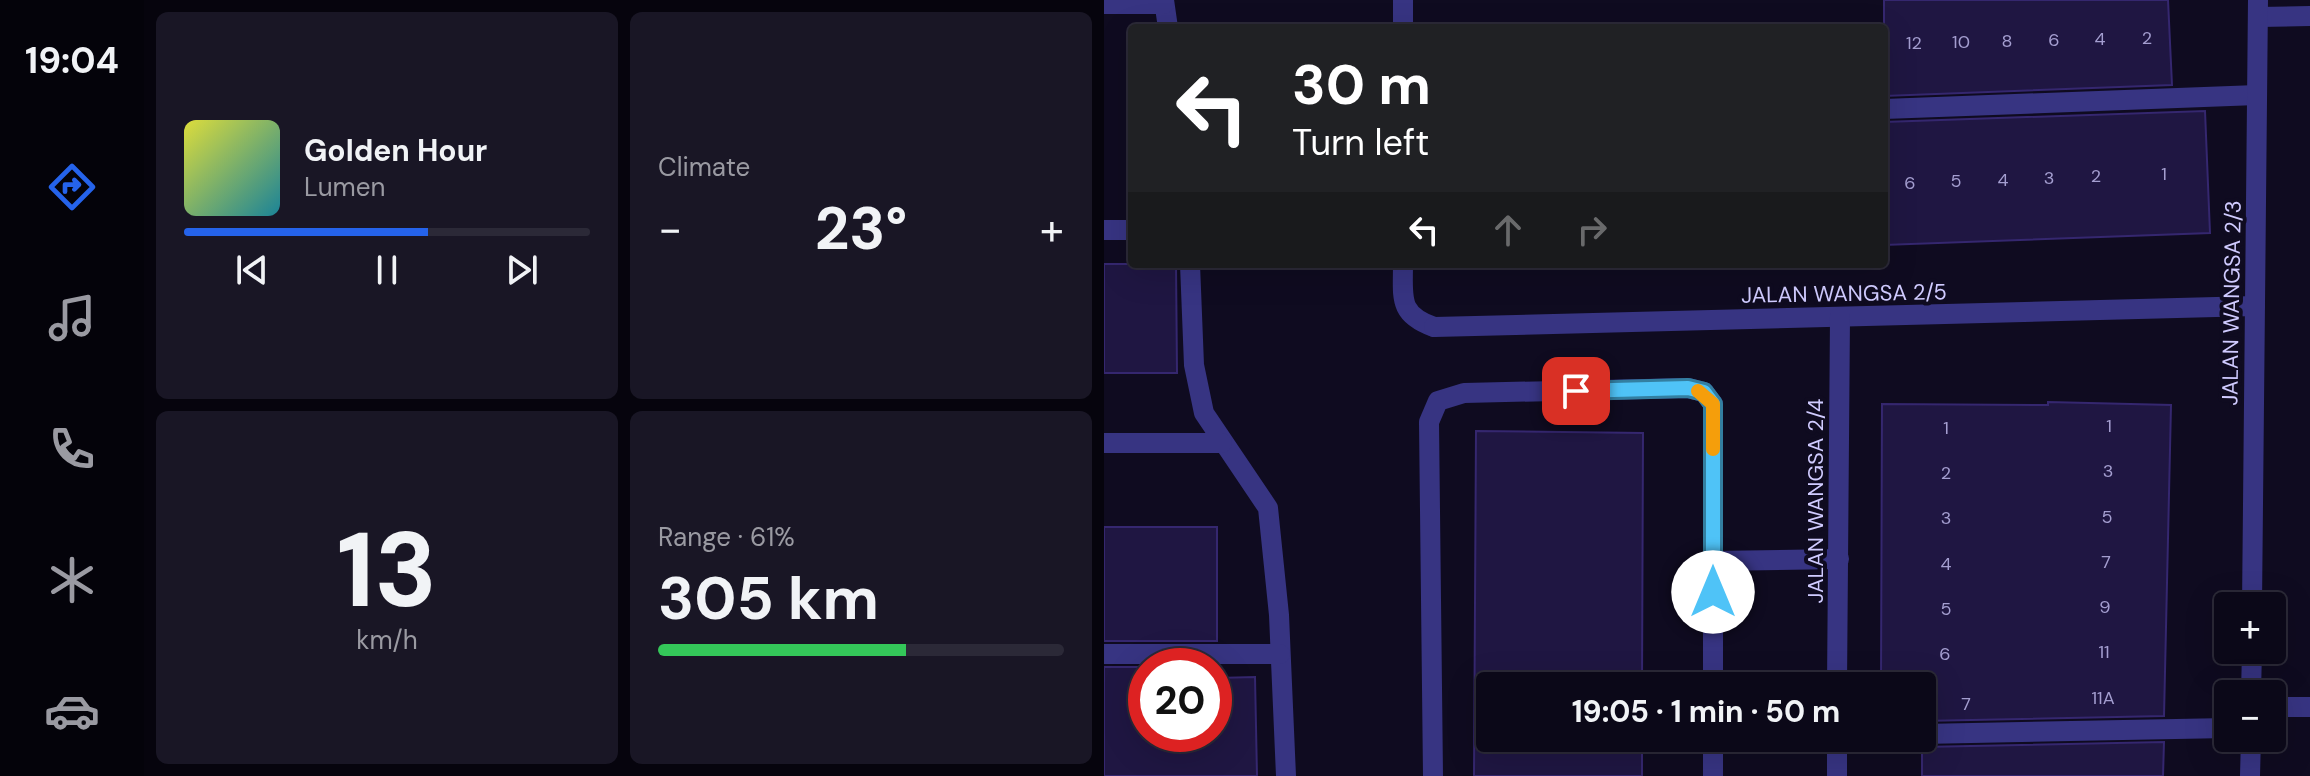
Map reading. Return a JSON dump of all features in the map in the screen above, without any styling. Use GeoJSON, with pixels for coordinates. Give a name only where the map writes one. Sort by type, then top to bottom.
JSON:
{"type":"FeatureCollection","features":[{"type":"Feature","properties":{"kind":"street"},"geometry":{"type":"LineString","coordinates":[[1403,0],[1403,24]]}},
{"type":"Feature","properties":{"kind":"street"},"geometry":{"type":"LineString","coordinates":[[1104,4],[1164,2],[1167,24]]}},
{"type":"Feature","properties":{"kind":"street"},"geometry":{"type":"LineString","coordinates":[[2258,9],[2310,16]]}},
{"type":"Feature","properties":{"kind":"street","name":"JALAN WANGSA 2/3"},"geometry":{"type":"LineString","coordinates":[[2252,592],[2258,9]]}},
{"type":"Feature","properties":{"kind":"street"},"geometry":{"type":"LineString","coordinates":[[1888,109],[2257,95]]}},
{"type":"Feature","properties":{"kind":"street"},"geometry":{"type":"LineString","coordinates":[[1104,230],[1128,230]]}},
{"type":"Feature","properties":{"kind":"street"},"geometry":{"type":"LineString","coordinates":[[1190,268],[1194,365],[1204,413],[1268,508],[1286,776]]}},
{"type":"Feature","properties":{"kind":"street","name":"JALAN WANGSA 2/5"},"geometry":{"type":"LineString","coordinates":[[1403,268],[1403,303],[1414,319],[1434,327],[2255,306]]}},
{"type":"Feature","properties":{"kind":"street","name":"JALAN WANGSA 2/4"},"geometry":{"type":"LineString","coordinates":[[1837,672],[1840,317]]}},
{"type":"Feature","properties":{"kind":"street"},"geometry":{"type":"LineString","coordinates":[[1433,776],[1429,422],[1438,401],[1464,393],[1688,388],[1704,392],[1713,404],[1713,672]]}},
{"type":"Feature","properties":{"kind":"street"},"geometry":{"type":"LineString","coordinates":[[1104,443],[1222,443]]}},
{"type":"Feature","properties":{"kind":"street"},"geometry":{"type":"LineString","coordinates":[[1713,561],[1839,559]]}},
{"type":"Feature","properties":{"kind":"street"},"geometry":{"type":"LineString","coordinates":[[1104,654],[1280,654]]}},
{"type":"Feature","properties":{"kind":"street"},"geometry":{"type":"LineString","coordinates":[[2286,707],[2310,707]]}},
{"type":"Feature","properties":{"kind":"street"},"geometry":{"type":"LineString","coordinates":[[1936,734],[2214,728]]}},
{"type":"Feature","properties":{"kind":"street"},"geometry":{"type":"LineString","coordinates":[[1713,752],[1713,776]]}},
{"type":"Feature","properties":{"kind":"street"},"geometry":{"type":"LineString","coordinates":[[1837,752],[1837,776]]}},
{"type":"Feature","properties":{"kind":"street"},"geometry":{"type":"LineString","coordinates":[[2250,776],[2251,752]]}},
{"type":"Feature","properties":{"kind":"building"},"geometry":{"type":"Polygon","coordinates":[[[1884,0],[2168,0],[2172,85],[1888,96],[1888,24],[1884,24],[1884,0]]]}},
{"type":"Feature","properties":{"kind":"building"},"geometry":{"type":"Polygon","coordinates":[[[2205,111],[2210,233],[1888,245],[1888,122],[2205,111]]]}},
{"type":"Feature","properties":{"kind":"building"},"geometry":{"type":"Polygon","coordinates":[[[1104,264],[1128,264],[1128,268],[1176,268],[1177,373],[1104,373],[1104,264]]]}},
{"type":"Feature","properties":{"kind":"building"},"geometry":{"type":"Polygon","coordinates":[[[2048,402],[2171,405],[2164,716],[1936,721],[1936,672],[1881,672],[1882,404],[2048,405],[2048,402]]]}},
{"type":"Feature","properties":{"kind":"building"},"geometry":{"type":"Polygon","coordinates":[[[1476,431],[1643,433],[1642,672],[1476,672],[1476,752],[1642,752],[1642,776],[1474,776],[1476,431]]]}},
{"type":"Feature","properties":{"kind":"building"},"geometry":{"type":"Polygon","coordinates":[[[1104,527],[1217,527],[1217,641],[1104,641],[1104,527]]]}},
{"type":"Feature","properties":{"kind":"building"},"geometry":{"type":"Polygon","coordinates":[[[1104,667],[1128,667],[1128,752],[1232,752],[1232,678],[1255,677],[1257,776],[1104,776],[1104,667]]]}},
{"type":"Feature","properties":{"kind":"building"},"geometry":{"type":"Polygon","coordinates":[[[2164,742],[2163,776],[1922,776],[1922,752],[1936,752],[1936,747],[2164,742]]]}},
{"type":"Feature","properties":{"kind":"slow traffic"},"geometry":{"type":"LineString","coordinates":[[1698,391],[1704,392],[1713,404],[1713,449]]}},
{"type":"Feature","properties":{"kind":"route"},"geometry":{"type":"LineString","coordinates":[[1576,391],[1688,388],[1704,392],[1713,404],[1713,592]]}}]}
